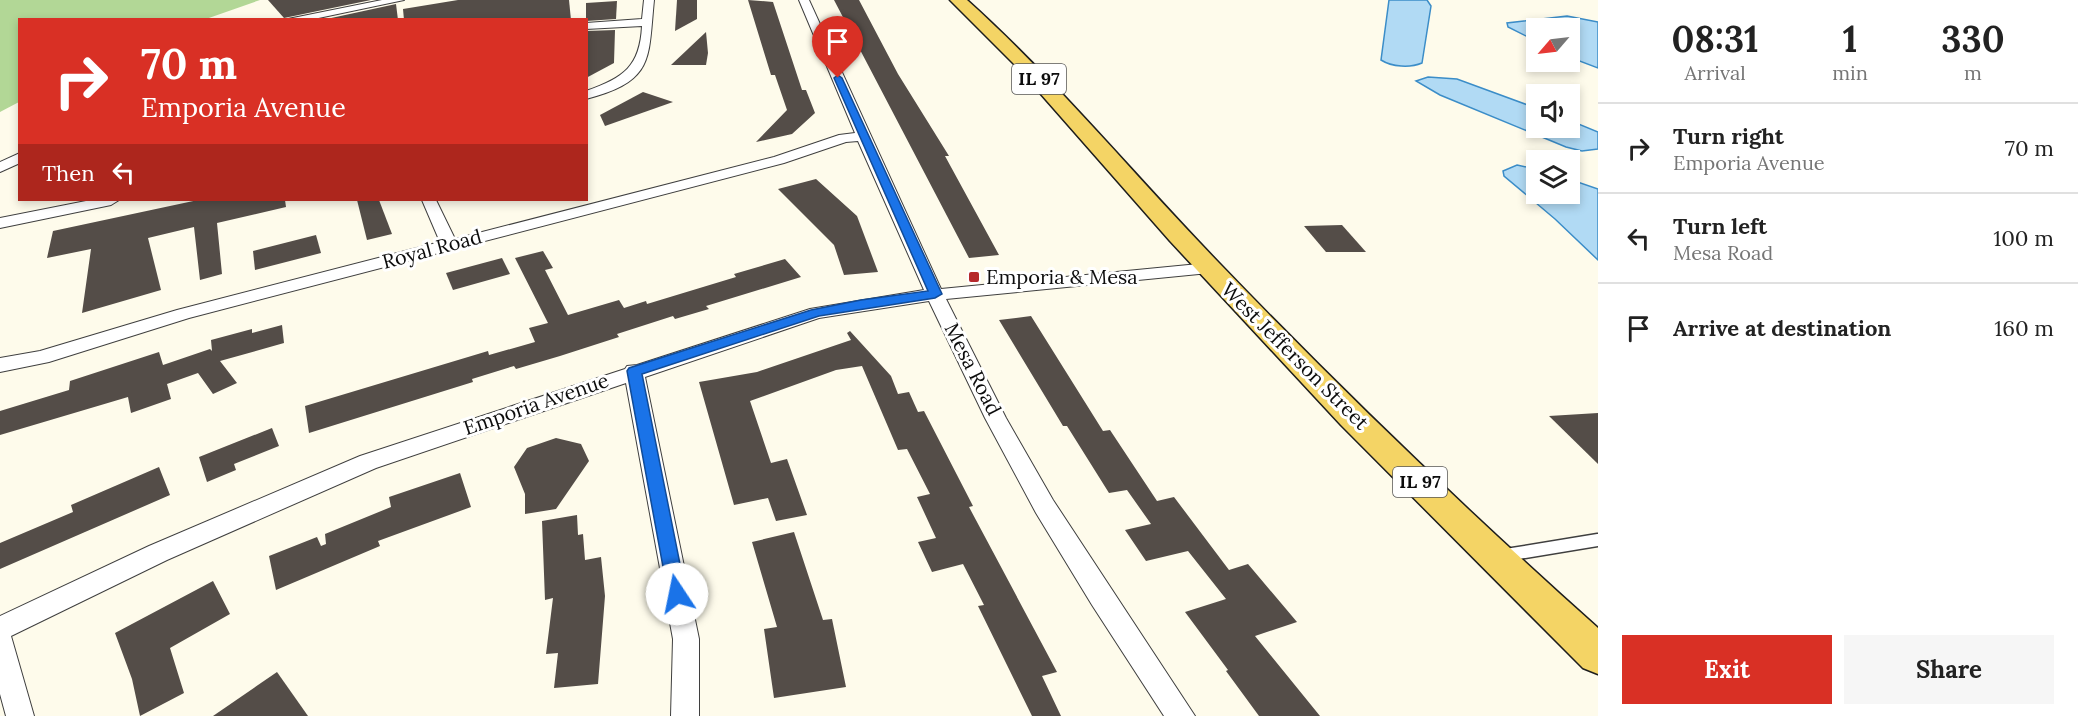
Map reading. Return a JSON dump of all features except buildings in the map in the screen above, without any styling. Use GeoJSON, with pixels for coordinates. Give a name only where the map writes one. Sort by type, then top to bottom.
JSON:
{"type":"FeatureCollection","features":[{"type":"Feature","properties":{"kind":"main road","name":"West Jefferson Street"},"geometry":{"type":"LineString","coordinates":[[958,0],[1008,44],[1209,268],[1495,557],[1598,655]]}},
{"type":"Feature","properties":{"kind":"main road","name":"West Jefferson Street"},"geometry":{"type":"LineString","coordinates":[[976,0],[988,13],[1008,44]]}},
{"type":"Feature","properties":{"kind":"street"},"geometry":{"type":"LineString","coordinates":[[299,18],[399,0]]}},
{"type":"Feature","properties":{"kind":"street"},"geometry":{"type":"LineString","coordinates":[[588,94],[606,89],[631,74],[645,56],[650,0]]}},
{"type":"Feature","properties":{"kind":"street","name":"Mesa Road"},"geometry":{"type":"LineString","coordinates":[[804,0],[935,294],[1027,476],[1097,594],[1181,716]]}},
{"type":"Feature","properties":{"kind":"street"},"geometry":{"type":"LineString","coordinates":[[588,26],[648,22]]}},
{"type":"Feature","properties":{"kind":"street","name":"Royal Road"},"geometry":{"type":"LineString","coordinates":[[0,365],[42,357],[183,314],[448,244],[779,160],[844,138],[864,136]]}},
{"type":"Feature","properties":{"kind":"street"},"geometry":{"type":"LineString","coordinates":[[0,168],[18,158]]}},
{"type":"Feature","properties":{"kind":"street"},"geometry":{"type":"LineString","coordinates":[[0,223],[106,201]]}},
{"type":"Feature","properties":{"kind":"street"},"geometry":{"type":"LineString","coordinates":[[429,201],[448,244]]}},
{"type":"Feature","properties":{"kind":"street","name":"Emporia Avenue"},"geometry":{"type":"LineString","coordinates":[[0,629],[168,548],[368,462],[634,371],[816,313],[935,294],[1209,268]]}},
{"type":"Feature","properties":{"kind":"street"},"geometry":{"type":"LineString","coordinates":[[634,371],[686,639],[685,716]]}},
{"type":"Feature","properties":{"kind":"street"},"geometry":{"type":"LineString","coordinates":[[0,641],[20,716]]}},
{"type":"Feature","properties":{"kind":"lane"},"geometry":{"type":"LineString","coordinates":[[1495,557],[1598,540]]}},
{"type":"Feature","properties":{"kind":"green space"},"geometry":{"type":"Polygon","coordinates":[[[0,0],[260,0],[209,18],[18,18],[18,103],[0,112],[0,0]]]}},
{"type":"Feature","properties":{"kind":"water"},"geometry":{"type":"Polygon","coordinates":[[[1389,0],[1427,0],[1431,6],[1422,63],[1401,66],[1381,60],[1389,0]]]}},
{"type":"Feature","properties":{"kind":"water"},"geometry":{"type":"Polygon","coordinates":[[[1567,16],[1577,18],[1550,18],[1567,16]]]}},
{"type":"Feature","properties":{"kind":"water"},"geometry":{"type":"Polygon","coordinates":[[[1580,19],[1598,22],[1598,68],[1580,61],[1580,19]]]}},
{"type":"Feature","properties":{"kind":"water"},"geometry":{"type":"Polygon","coordinates":[[[1526,21],[1526,36],[1508,27],[1507,23],[1526,21]]]}},
{"type":"Feature","properties":{"kind":"water"},"geometry":{"type":"Polygon","coordinates":[[[1428,77],[1457,79],[1526,104],[1526,130],[1440,95],[1416,81],[1428,77]]]}},
{"type":"Feature","properties":{"kind":"water"},"geometry":{"type":"Polygon","coordinates":[[[1580,125],[1598,132],[1598,149],[1582,151],[1544,138],[1580,138],[1580,125]]]}},
{"type":"Feature","properties":{"kind":"water"},"geometry":{"type":"Polygon","coordinates":[[[1517,165],[1526,167],[1526,195],[1504,176],[1503,171],[1517,165]]]}},
{"type":"Feature","properties":{"kind":"water"},"geometry":{"type":"Polygon","coordinates":[[[1580,183],[1598,189],[1598,260],[1537,204],[1580,204],[1580,183]]]}},
{"type":"Feature","properties":{"kind":"place","name":"Emporia & Mesa"},"geometry":{"type":"Point","coordinates":[974,277]}},
{"type":"Feature","properties":{"kind":"route"},"geometry":{"type":"LineString","coordinates":[[677,594],[634,371],[816,313],[935,294],[838,78]]}}]}
